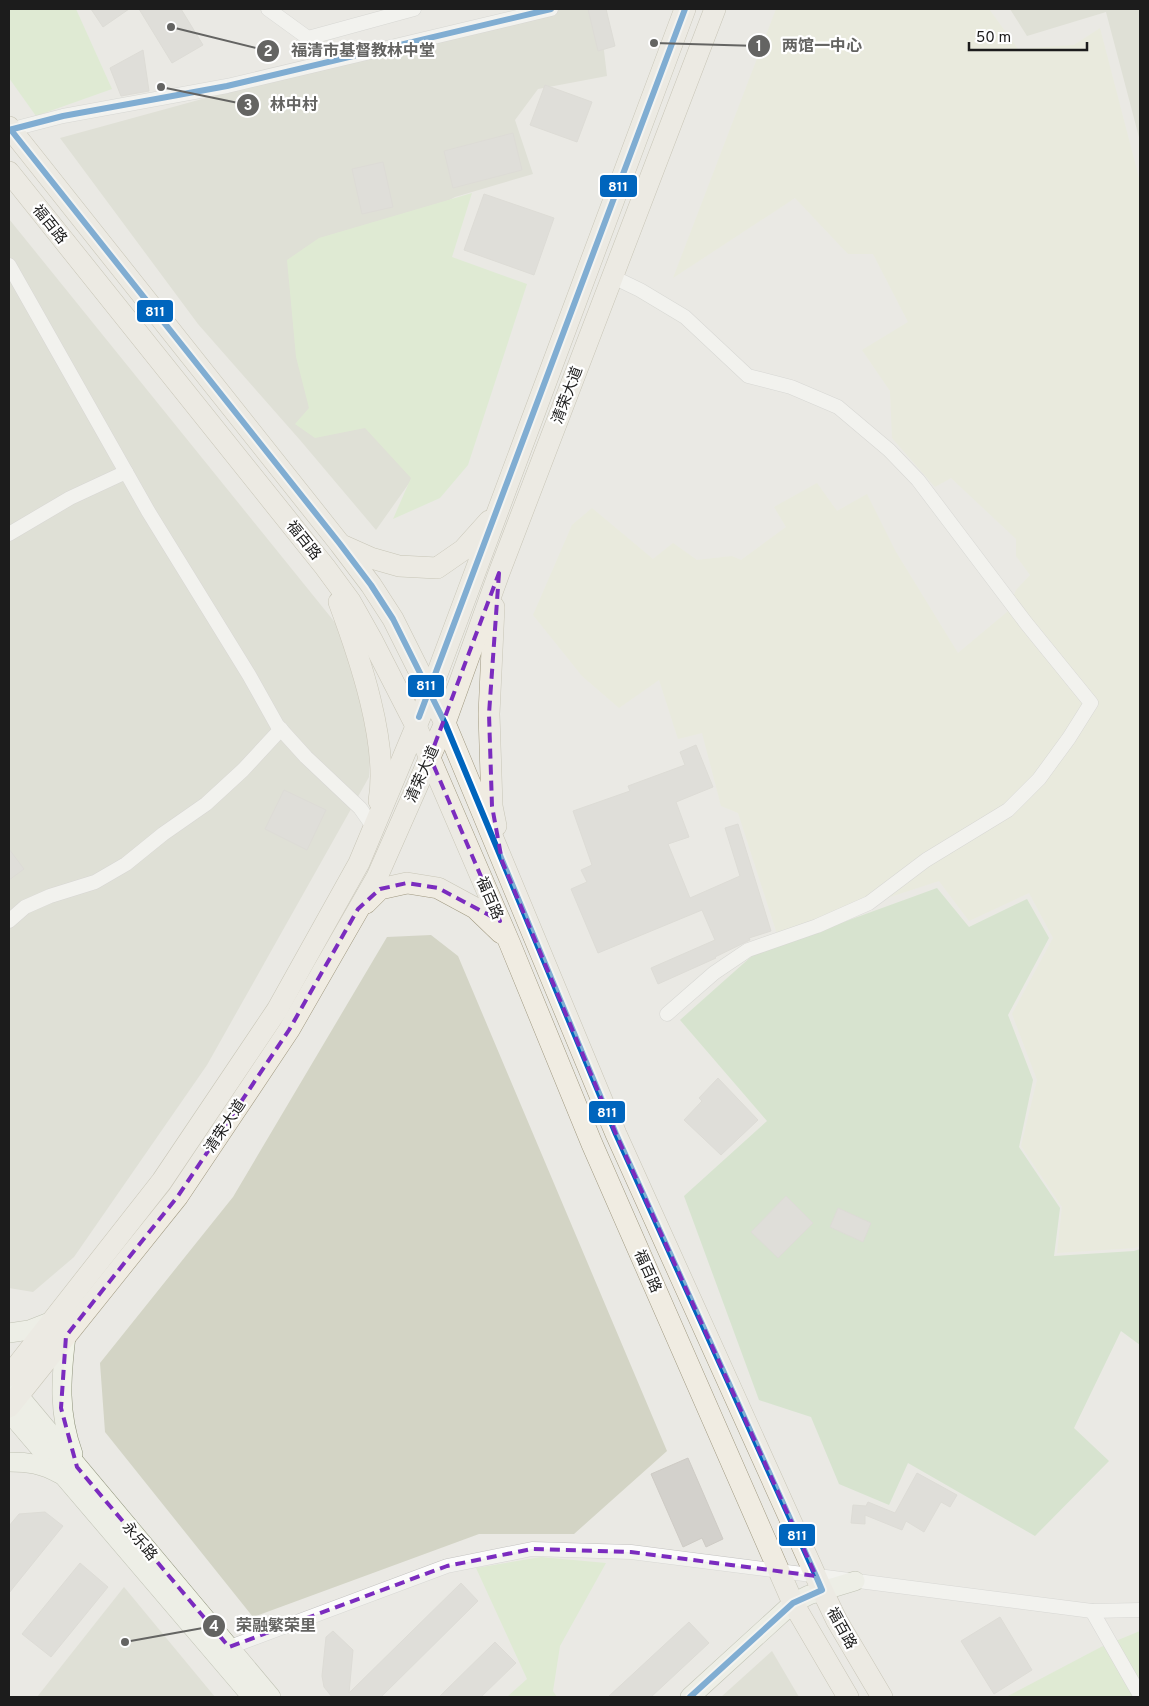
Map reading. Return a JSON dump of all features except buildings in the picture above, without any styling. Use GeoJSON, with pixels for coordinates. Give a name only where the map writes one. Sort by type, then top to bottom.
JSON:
{"type":"FeatureCollection","features":[{"type":"Feature","properties":{"kind":"main road","name":"清荣大道"},"geometry":{"type":"LineString","coordinates":[[11,1400],[277,1010],[359,863],[430,693],[685,9]]}},
{"type":"Feature","properties":{"kind":"main road","name":"清荣大道"},"geometry":{"type":"LineString","coordinates":[[9,1376],[59,1328],[178,1196],[289,1030],[377,877],[445,723],[499,573],[715,9]]}},
{"type":"Feature","properties":{"kind":"main road","name":"福百路"},"geometry":{"type":"LineString","coordinates":[[9,129],[340,544],[371,585],[393,619],[445,723],[616,1134],[819,1583],[837,1621],[882,1697]]}},
{"type":"Feature","properties":{"kind":"main road","name":"福百路"},"geometry":{"type":"LineString","coordinates":[[9,172],[326,567],[350,601],[416,726],[430,757],[510,944],[592,1144],[793,1603],[848,1697]]}},
{"type":"Feature","properties":{"kind":"main road"},"geometry":{"type":"LineString","coordinates":[[340,544],[371,558],[399,566],[437,568],[463,550],[497,512]]}},
{"type":"Feature","properties":{"kind":"main road"},"geometry":{"type":"LineString","coordinates":[[326,567],[372,704],[379,750],[382,789],[375,827]]}},
{"type":"Feature","properties":{"kind":"main road"},"geometry":{"type":"LineString","coordinates":[[499,573],[494,604],[490,657],[489,714],[492,806],[502,861]]}},
{"type":"Feature","properties":{"kind":"main road"},"geometry":{"type":"LineString","coordinates":[[358,910],[380,889],[407,883],[438,888],[475,908],[510,944]]}},
{"type":"Feature","properties":{"kind":"street"},"geometry":{"type":"LineString","coordinates":[[268,9],[308,38],[414,9]]}},
{"type":"Feature","properties":{"kind":"street"},"geometry":{"type":"LineString","coordinates":[[9,129],[63,116],[227,86],[551,9]]}},
{"type":"Feature","properties":{"kind":"street"},"geometry":{"type":"LineString","coordinates":[[9,265],[148,511],[281,729],[306,757],[360,808],[375,827]]}},
{"type":"Feature","properties":{"kind":"street"},"geometry":{"type":"LineString","coordinates":[[613,277],[640,290],[685,317],[748,376],[791,387],[838,407],[889,450],[918,480],[1026,623],[1091,703],[1069,738],[1039,779],[1008,810],[926,860],[869,903],[817,926],[748,950],[714,973],[666,1014]]}},
{"type":"Feature","properties":{"kind":"street"},"geometry":{"type":"LineString","coordinates":[[9,534],[70,498],[126,472]]}},
{"type":"Feature","properties":{"kind":"street"},"geometry":{"type":"LineString","coordinates":[[9,921],[25,908],[50,896],[95,882],[126,864],[163,834],[206,804],[243,770],[281,729]]}},
{"type":"Feature","properties":{"kind":"street"},"geometry":{"type":"LineString","coordinates":[[9,1333],[59,1328],[61,1408],[71,1472],[28,1462],[9,1462]]}},
{"type":"Feature","properties":{"kind":"street","name":"永乐路"},"geometry":{"type":"LineString","coordinates":[[11,1400],[222,1650],[271,1697]]}},
{"type":"Feature","properties":{"kind":"street"},"geometry":{"type":"LineString","coordinates":[[222,1650],[447,1566],[532,1549],[631,1552],[779,1571],[819,1583],[855,1580],[1092,1611],[1140,1610]]}},
{"type":"Feature","properties":{"kind":"street"},"geometry":{"type":"LineString","coordinates":[[690,1697],[793,1603],[809,1595],[819,1583]]}},
{"type":"Feature","properties":{"kind":"street"},"geometry":{"type":"LineString","coordinates":[[1092,1611],[1140,1695]]}},
{"type":"Feature","properties":{"kind":"street","name":"永乐路"},"geometry":{"type":"LineString","coordinates":[[222,1650],[252,1697]]}},
{"type":"Feature","properties":{"kind":"highlighted area"},"geometry":{"type":"Polygon","coordinates":[[[499,573],[489,714],[492,806],[502,861],[616,1134],[816,1576],[631,1552],[532,1549],[447,1566],[229,1647],[77,1467],[61,1408],[66,1336],[178,1196],[289,1030],[358,909],[380,889],[407,883],[438,888],[500,921],[430,757],[499,573]]]}},
{"type":"Feature","properties":{"kind":"shaded area"},"geometry":{"type":"Polygon","coordinates":[[[531,9],[599,9],[607,76],[538,89],[515,120],[533,174],[455,197],[422,215],[417,472],[376,530],[198,324],[60,138],[531,9]]]}},
{"type":"Feature","properties":{"kind":"shaded area"},"geometry":{"type":"Polygon","coordinates":[[[1010,9],[1140,9],[1140,141],[1106,12],[1027,36],[1010,9]]]}},
{"type":"Feature","properties":{"kind":"shaded area"},"geometry":{"type":"Polygon","coordinates":[[[9,219],[358,651],[371,702],[369,777],[207,1065],[74,1257],[33,1292],[9,1288],[9,219]]]}},
{"type":"Feature","properties":{"kind":"shaded area"},"geometry":{"type":"Polygon","coordinates":[[[431,935],[458,956],[667,1451],[574,1534],[479,1534],[253,1617],[105,1432],[100,1363],[233,1197],[387,937],[431,935]]]}},
{"type":"Feature","properties":{"kind":"shaded area"},"geometry":{"type":"Polygon","coordinates":[[[124,1587],[215,1697],[37,1697],[124,1587]]]}},
{"type":"Feature","properties":{"kind":"shaded area"},"geometry":{"type":"Polygon","coordinates":[[[772,1651],[799,1697],[721,1697],[772,1651]]]}},
{"type":"Feature","properties":{"kind":"green space"},"geometry":{"type":"Polygon","coordinates":[[[9,9],[76,9],[112,89],[36,116],[9,78],[9,9]]]}},
{"type":"Feature","properties":{"kind":"green space"},"geometry":{"type":"Polygon","coordinates":[[[776,9],[989,9],[1018,49],[1074,45],[1100,28],[1140,182],[1140,1246],[1135,1248],[1057,1253],[1062,1207],[1021,1146],[1037,1080],[1012,1014],[1053,938],[1029,893],[969,921],[939,881],[777,934],[738,813],[721,806],[702,733],[678,739],[659,680],[619,708],[582,676],[533,615],[572,525],[592,508],[653,559],[673,543],[697,560],[732,556],[741,560],[786,527],[774,507],[817,483],[837,511],[867,494],[896,552],[958,653],[1007,612],[1016,590],[1030,575],[1016,556],[1016,539],[951,478],[935,487],[892,438],[890,391],[862,350],[908,322],[873,254],[848,254],[795,198],[673,278],[776,9]]]}},
{"type":"Feature","properties":{"kind":"green space"},"geometry":{"type":"Polygon","coordinates":[[[472,193],[452,257],[527,284],[468,465],[440,498],[393,519],[411,478],[365,428],[315,438],[295,424],[309,408],[296,357],[287,260],[319,238],[472,193]]]}},
{"type":"Feature","properties":{"kind":"green space"},"geometry":{"type":"Polygon","coordinates":[[[937,888],[969,927],[1027,899],[1049,938],[1008,1015],[1033,1080],[1019,1147],[1060,1208],[1054,1256],[1134,1251],[1140,1249],[1140,1345],[1121,1331],[1074,1428],[1109,1461],[1035,1536],[908,1463],[889,1505],[839,1484],[811,1417],[759,1400],[684,1196],[767,1121],[680,1020],[753,955],[937,888]]]}},
{"type":"Feature","properties":{"kind":"green space"},"geometry":{"type":"Polygon","coordinates":[[[541,1557],[606,1563],[560,1646],[553,1691],[557,1697],[507,1697],[527,1679],[476,1568],[541,1557]]]}},
{"type":"Feature","properties":{"kind":"green space"},"geometry":{"type":"Polygon","coordinates":[[[1140,1631],[1140,1697],[1006,1697],[1101,1647],[1140,1631]]]}},
{"type":"Feature","properties":{"kind":"transit line","name":"811"},"geometry":{"type":"LineString","coordinates":[[9,130],[63,116],[227,86],[551,9]]}},
{"type":"Feature","properties":{"kind":"transit line","name":"811"},"geometry":{"type":"LineString","coordinates":[[419,717],[685,9]]}},
{"type":"Feature","properties":{"kind":"transit line","name":"811"},"geometry":{"type":"LineString","coordinates":[[11,130],[340,544],[371,585],[393,619],[445,723],[616,1134],[816,1576],[822,1590],[793,1603],[690,1697]]}},
{"type":"Feature","properties":{"kind":"place","name":"福清市基督教林中堂"},"geometry":{"type":"Point","coordinates":[171,27]}},
{"type":"Feature","properties":{"kind":"place","name":"两馆一中心"},"geometry":{"type":"Point","coordinates":[654,43]}},
{"type":"Feature","properties":{"kind":"place","name":"林中村"},"geometry":{"type":"Point","coordinates":[161,87]}},
{"type":"Feature","properties":{"kind":"place","name":"荣融·繁荣里"},"geometry":{"type":"Point","coordinates":[125,1642]}}]}
